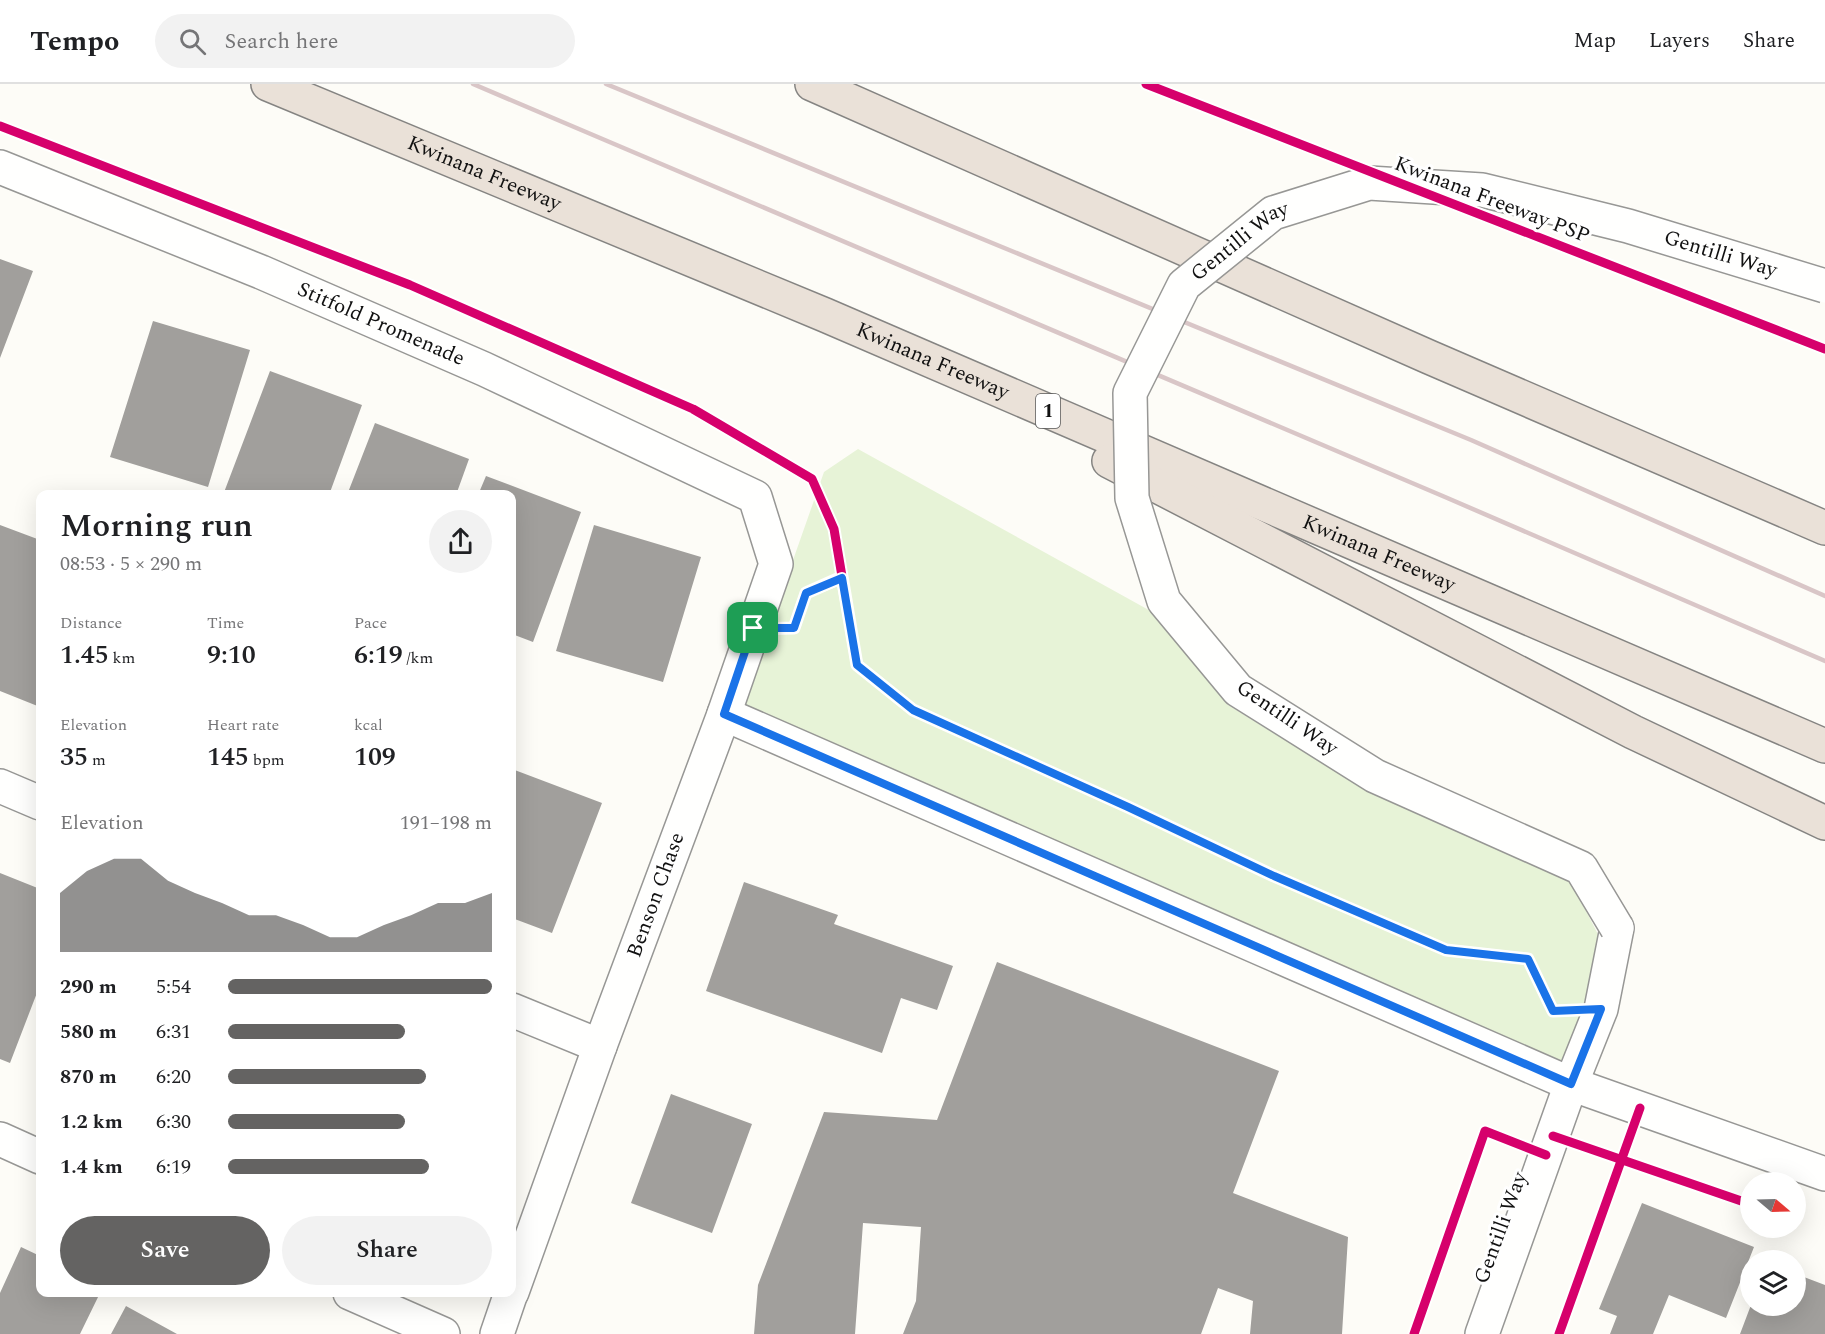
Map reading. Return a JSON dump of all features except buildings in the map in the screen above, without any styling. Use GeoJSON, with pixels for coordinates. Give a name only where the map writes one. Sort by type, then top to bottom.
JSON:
{"type":"FeatureCollection","features":[{"type":"Feature","properties":{"kind":"highway","name":"Kwinana Freeway"},"geometry":{"type":"LineString","coordinates":[[268,84],[825,315],[1825,746]]}},
{"type":"Feature","properties":{"kind":"highway"},"geometry":{"type":"LineString","coordinates":[[812,84],[1396,343],[1825,528]]}},
{"type":"Feature","properties":{"kind":"highway","name":"1"},"geometry":{"type":"LineString","coordinates":[[825,315],[1633,732],[1825,823]]}},
{"type":"Feature","properties":{"kind":"street","name":"Stitfold Promenade"},"geometry":{"type":"LineString","coordinates":[[0,167],[261,272],[484,369],[754,497]]}},
{"type":"Feature","properties":{"kind":"street","name":"Gentilli Way"},"geometry":{"type":"LineString","coordinates":[[1482,1334],[1571,1084],[1601,1009],[1617,928],[1581,868],[1374,776],[1238,690],[1164,601],[1132,498],[1130,393],[1185,285],[1273,213],[1369,183],[1482,190],[1628,226],[1825,286]]}},
{"type":"Feature","properties":{"kind":"street","name":"Benson Chase"},"geometry":{"type":"LineString","coordinates":[[516,1279],[724,714],[776,564],[754,497]]}},
{"type":"Feature","properties":{"kind":"street"},"geometry":{"type":"LineString","coordinates":[[724,714],[1571,1084],[1825,1174]]}},
{"type":"Feature","properties":{"kind":"street"},"geometry":{"type":"LineString","coordinates":[[0,786],[36,801]]}},
{"type":"Feature","properties":{"kind":"street"},"geometry":{"type":"LineString","coordinates":[[516,1012],[600,1046]]}},
{"type":"Feature","properties":{"kind":"street"},"geometry":{"type":"LineString","coordinates":[[0,1139],[36,1155]]}},
{"type":"Feature","properties":{"kind":"street"},"geometry":{"type":"LineString","coordinates":[[359,1297],[443,1334]]}},
{"type":"Feature","properties":{"kind":"street","name":"Benson Chase"},"geometry":{"type":"LineString","coordinates":[[496,1334],[510,1297]]}},
{"type":"Feature","properties":{"kind":"green space"},"geometry":{"type":"Polygon","coordinates":[[[858,449],[1156,614],[1228,705],[1363,788],[1571,882],[1602,942],[1587,1010],[1562,1065],[742,705],[824,472],[858,449]]]}},
{"type":"Feature","properties":{"kind":"railway"},"geometry":{"type":"LineString","coordinates":[[473,84],[1825,661]]}},
{"type":"Feature","properties":{"kind":"railway"},"geometry":{"type":"LineString","coordinates":[[606,84],[1471,440],[1825,596]]}},
{"type":"Feature","properties":{"kind":"cycle path","name":"Kwinana Freeway PSP"},"geometry":{"type":"LineString","coordinates":[[1146,84],[1825,349]]}},
{"type":"Feature","properties":{"kind":"cycle path"},"geometry":{"type":"LineString","coordinates":[[0,126],[410,285],[693,409],[812,479],[834,529],[857,665],[913,710],[1274,876],[1446,950],[1528,959],[1553,1011],[1601,1009]]}},
{"type":"Feature","properties":{"kind":"cycle path"},"geometry":{"type":"LineString","coordinates":[[753,629],[794,628],[806,593],[842,577]]}},
{"type":"Feature","properties":{"kind":"cycle path"},"geometry":{"type":"LineString","coordinates":[[1559,1334],[1640,1108]]}},
{"type":"Feature","properties":{"kind":"cycle path"},"geometry":{"type":"LineString","coordinates":[[1414,1334],[1485,1131],[1546,1155]]}},
{"type":"Feature","properties":{"kind":"cycle path"},"geometry":{"type":"LineString","coordinates":[[1553,1136],[1740,1201]]}},
{"type":"Feature","properties":{"kind":"route"},"geometry":{"type":"LineString","coordinates":[[842,578],[857,665],[913,710],[1274,876],[1446,950],[1528,959],[1553,1011],[1601,1009],[1571,1084],[724,714],[753,628],[794,628],[806,593],[842,578]]}}]}
